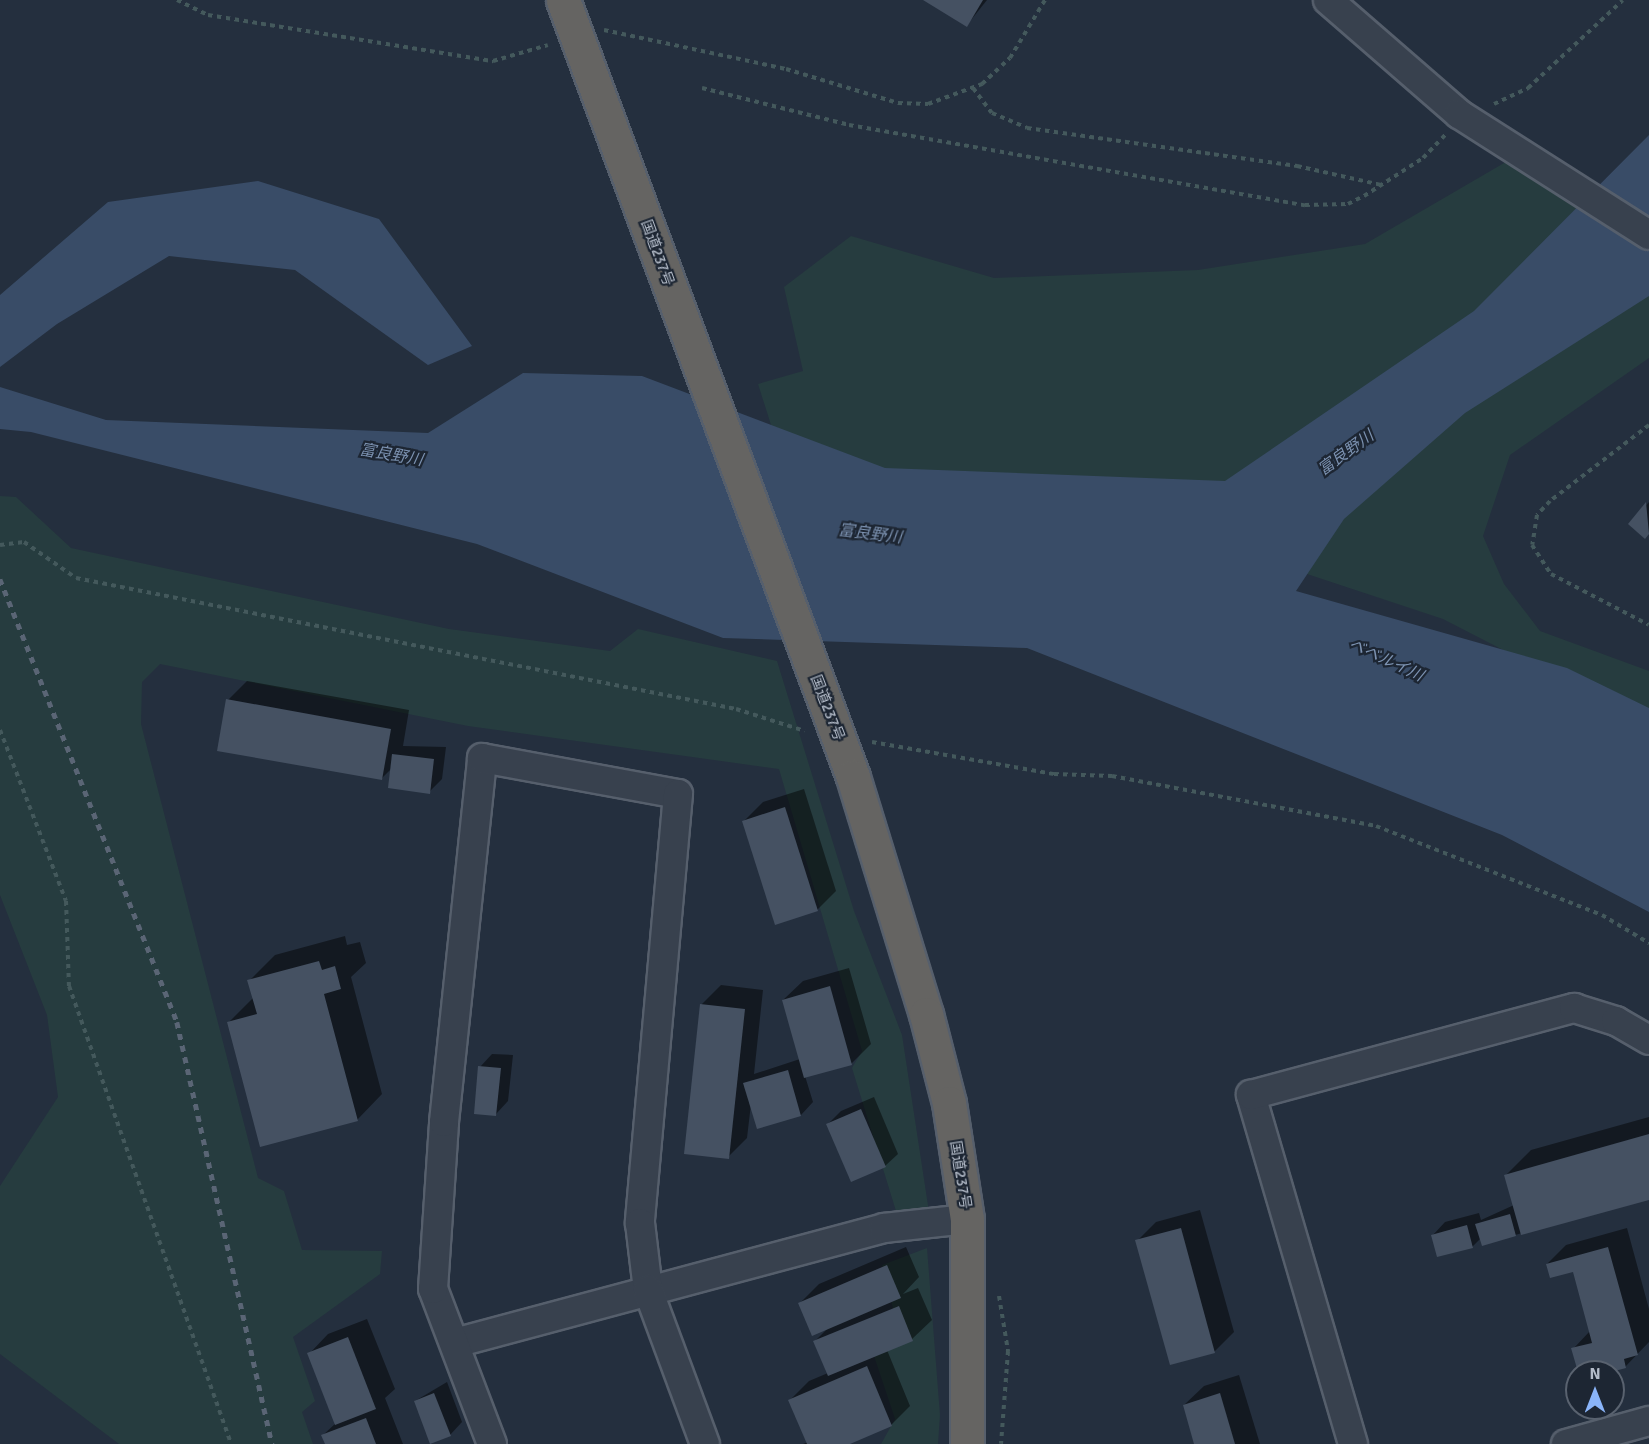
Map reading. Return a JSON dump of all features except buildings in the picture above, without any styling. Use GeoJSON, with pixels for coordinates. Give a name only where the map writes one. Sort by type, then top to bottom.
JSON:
{"type":"FeatureCollection","features":[{"type":"Feature","properties":{"kind":"highway","name":"国道237号"},"geometry":{"type":"LineString","coordinates":[[563,0],[823,697],[926,1014],[949,1103],[967,1219],[967,1444]]}},
{"type":"Feature","properties":{"kind":"street"},"geometry":{"type":"LineString","coordinates":[[1328,0],[1467,119],[1649,235]]}},
{"type":"Feature","properties":{"kind":"street"},"geometry":{"type":"LineString","coordinates":[[492,1444],[433,1289],[444,1122],[482,758],[678,794],[640,1222],[648,1290],[705,1444]]}},
{"type":"Feature","properties":{"kind":"street"},"geometry":{"type":"LineString","coordinates":[[1353,1444],[1251,1095],[1574,1008],[1616,1021],[1649,1040]]}},
{"type":"Feature","properties":{"kind":"street"},"geometry":{"type":"LineString","coordinates":[[455,1343],[884,1228],[967,1219]]}},
{"type":"Feature","properties":{"kind":"street"},"geometry":{"type":"LineString","coordinates":[[1566,1444],[1649,1421]]}},
{"type":"Feature","properties":{"kind":"path"},"geometry":{"type":"LineString","coordinates":[[177,0],[208,15],[493,61],[577,36],[610,30],[786,69],[898,103],[928,104],[974,88],[1010,58],[1045,0]]}},
{"type":"Feature","properties":{"kind":"path"},"geometry":{"type":"LineString","coordinates":[[702,88],[849,125],[1305,205],[1348,204],[1381,186],[1423,158],[1467,119],[1528,88],[1623,0]]}},
{"type":"Feature","properties":{"kind":"path"},"geometry":{"type":"LineString","coordinates":[[974,88],[992,113],[1027,128],[1297,166],[1381,186]]}},
{"type":"Feature","properties":{"kind":"path"},"geometry":{"type":"LineString","coordinates":[[1649,425],[1550,501],[1537,515],[1532,545],[1551,574],[1649,625]]}},
{"type":"Feature","properties":{"kind":"path"},"geometry":{"type":"LineString","coordinates":[[0,545],[24,542],[76,579],[736,709],[810,732]]}},
{"type":"Feature","properties":{"kind":"path"},"geometry":{"type":"LineString","coordinates":[[0,730],[66,901],[69,986],[231,1444]]}},
{"type":"Feature","properties":{"kind":"path"},"geometry":{"type":"LineString","coordinates":[[860,740],[1054,774],[1112,776],[1376,826],[1602,915],[1649,943]]}},
{"type":"Feature","properties":{"kind":"green space"},"geometry":{"type":"Polygon","coordinates":[[[1523,152],[1649,218],[1649,358],[1510,455],[1483,536],[1504,584],[1540,631],[1649,671],[1649,725],[1443,619],[1298,571],[816,457],[771,425],[758,384],[803,371],[784,287],[851,236],[994,278],[1198,270],[1365,244],[1523,152]]]}},
{"type":"Feature","properties":{"kind":"green space"},"geometry":{"type":"Polygon","coordinates":[[[0,496],[16,497],[71,548],[449,629],[610,651],[638,629],[777,661],[854,911],[902,1035],[929,1212],[900,1224],[852,1068],[862,1051],[779,769],[468,726],[160,664],[142,682],[141,724],[258,1178],[284,1191],[302,1250],[382,1251],[380,1274],[293,1337],[315,1401],[302,1412],[313,1444],[119,1444],[0,1354],[0,1186],[58,1097],[47,1015],[0,895],[0,496]]]}},
{"type":"Feature","properties":{"kind":"green space"},"geometry":{"type":"Polygon","coordinates":[[[927,1248],[940,1415],[938,1444],[881,1444],[895,1419],[873,1353],[900,1336],[882,1265],[927,1248]]]}},
{"type":"Feature","properties":{"kind":"water"},"geometry":{"type":"Polygon","coordinates":[[[1649,135],[1649,296],[1465,413],[1344,519],[1296,591],[1567,668],[1649,708],[1649,912],[1502,835],[1027,648],[723,638],[477,544],[31,432],[0,429],[0,387],[106,420],[428,433],[523,373],[642,376],[885,468],[1225,481],[1474,311],[1649,135]]]}},
{"type":"Feature","properties":{"kind":"water"},"geometry":{"type":"Polygon","coordinates":[[[258,181],[379,219],[472,346],[428,365],[295,270],[169,256],[57,324],[0,367],[0,295],[108,202],[258,181]]]}},
{"type":"Feature","properties":{"kind":"railway"},"geometry":{"type":"LineString","coordinates":[[0,579],[177,1022],[272,1444]]}},
{"type":"Feature","properties":{"kind":"water label","name":"富良野川"},"geometry":{"type":"Point","coordinates":[1346,453]}},
{"type":"Feature","properties":{"kind":"water label","name":"富良野川"},"geometry":{"type":"Point","coordinates":[391,455]}},
{"type":"Feature","properties":{"kind":"water label","name":"富良野川"},"geometry":{"type":"Point","coordinates":[870,534]}},
{"type":"Feature","properties":{"kind":"water label","name":"ベベルイ川"},"geometry":{"type":"Point","coordinates":[1386,660]}}]}
